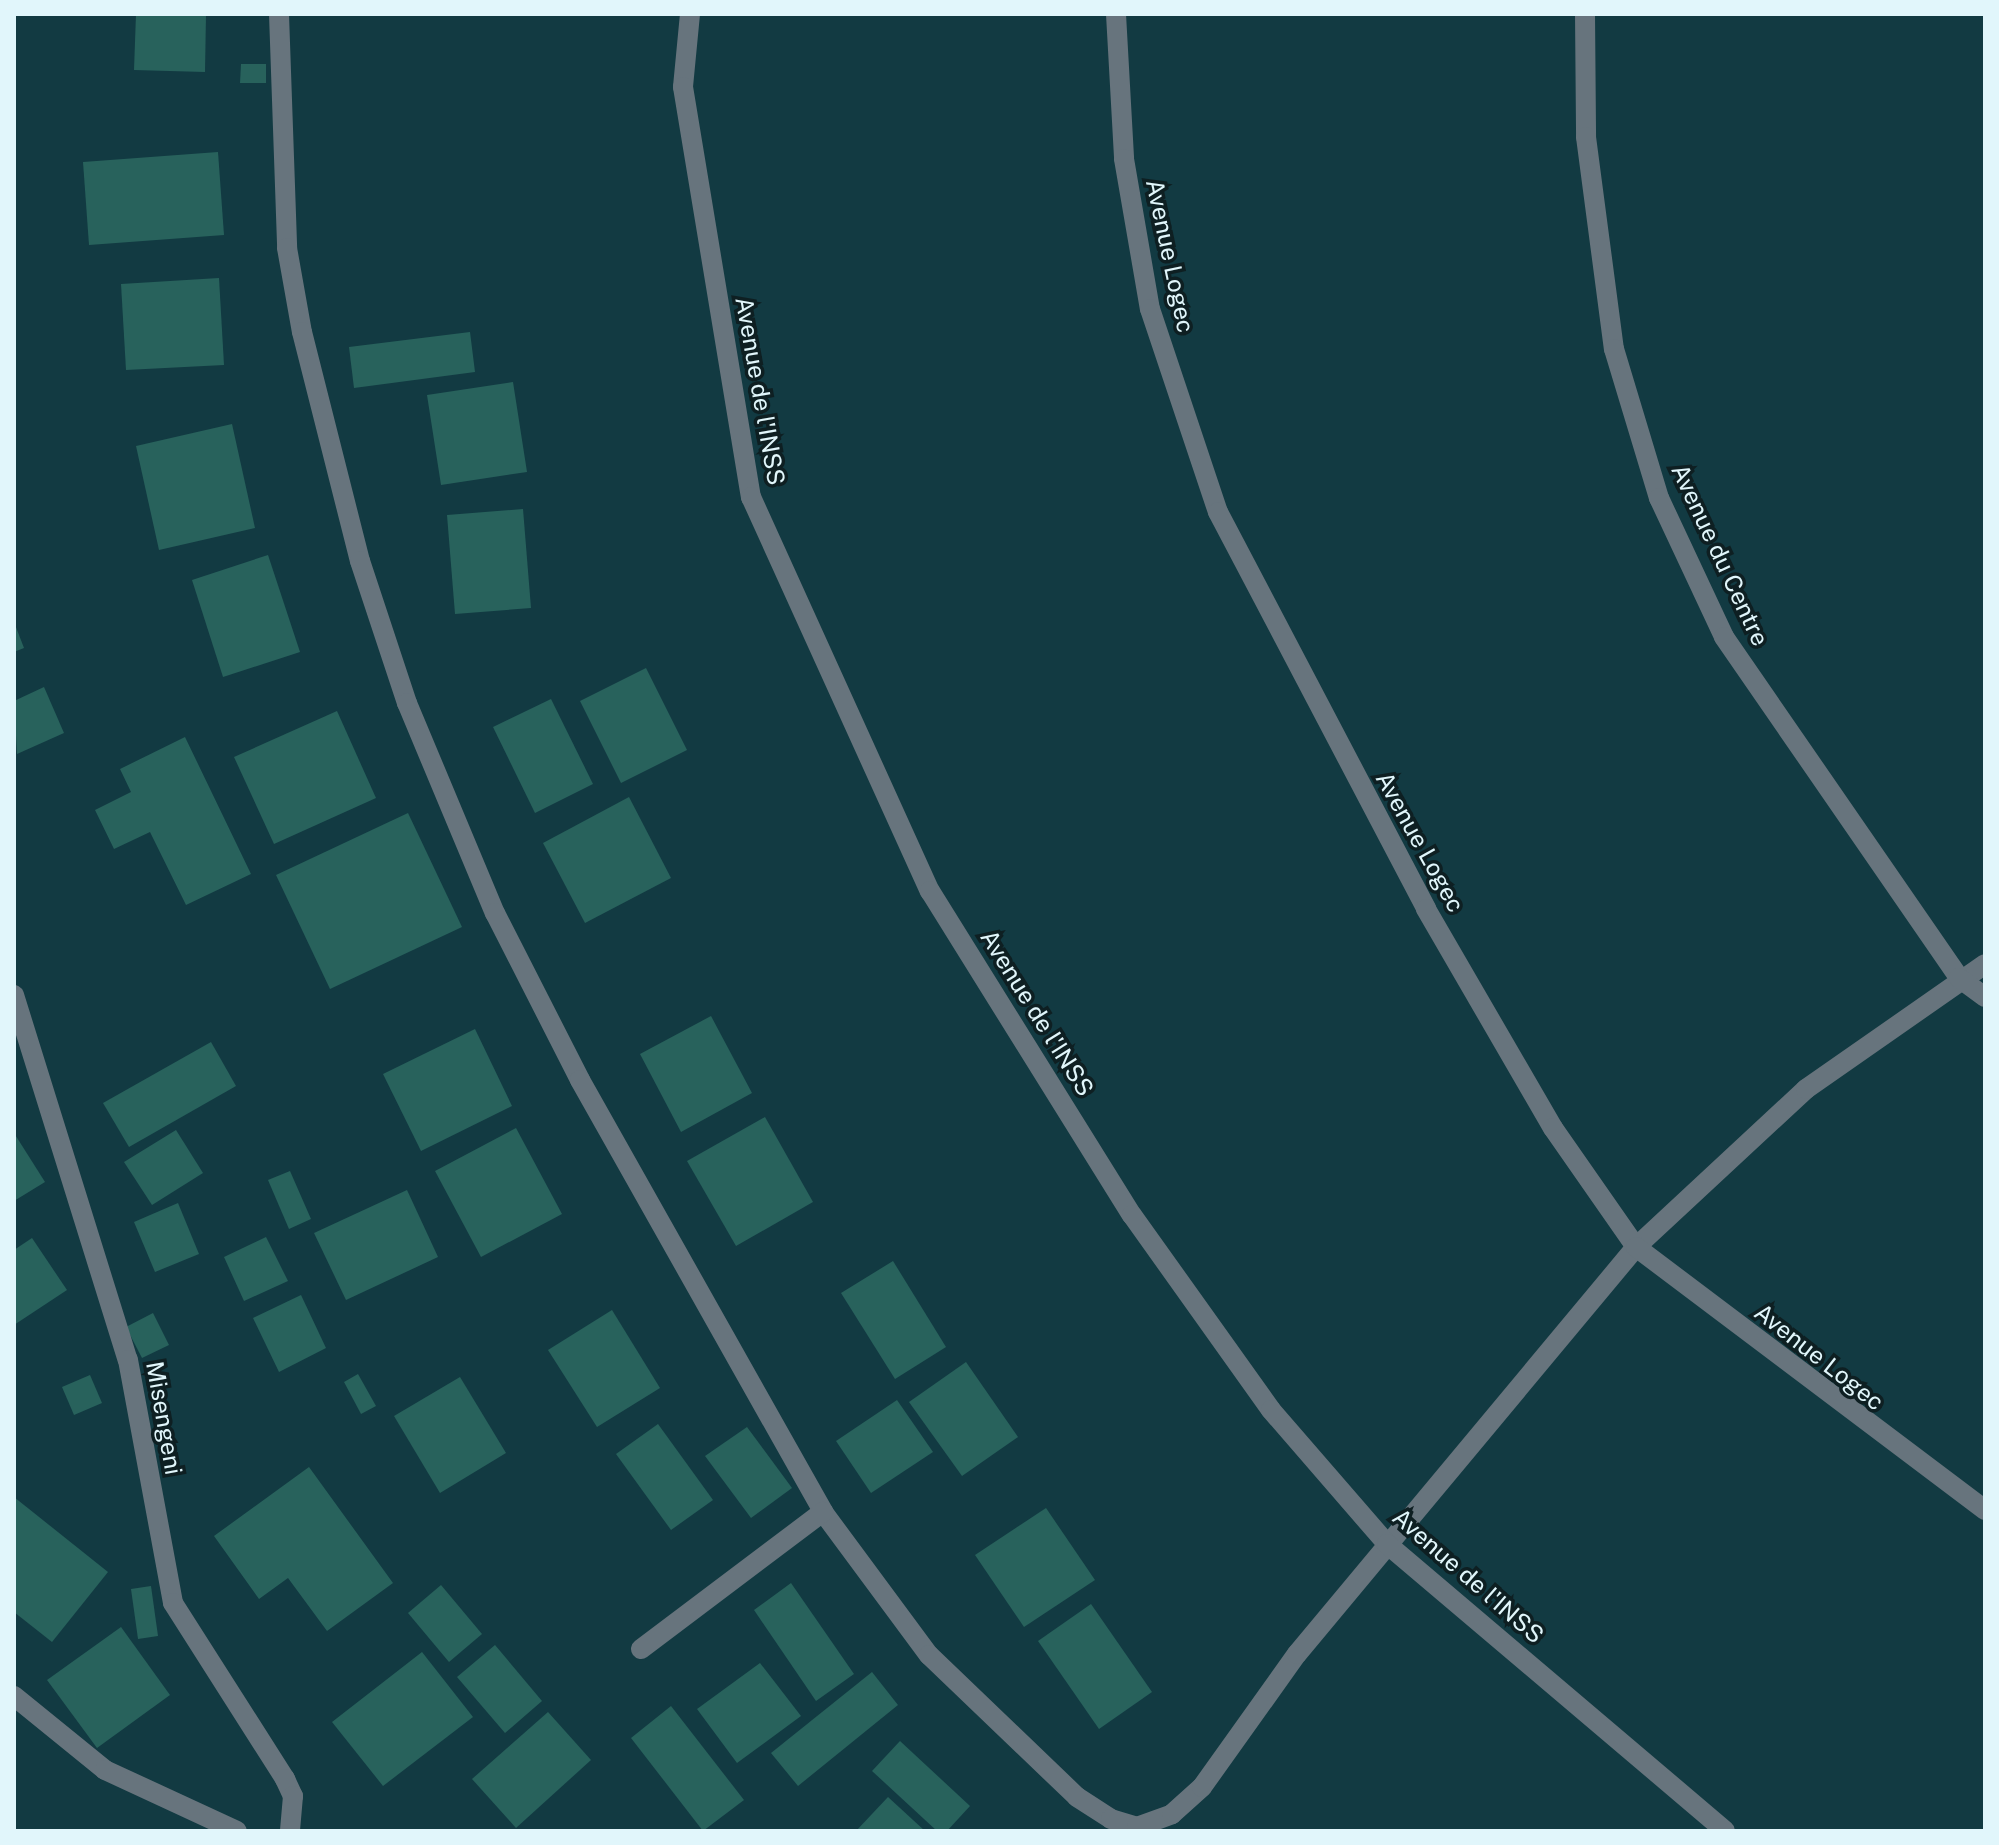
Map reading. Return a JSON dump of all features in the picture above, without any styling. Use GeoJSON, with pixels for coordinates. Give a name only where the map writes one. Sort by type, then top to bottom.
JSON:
{"type":"FeatureCollection","features":[{"type":"Feature","properties":{"kind":"street"},"geometry":{"type":"LineString","coordinates":[[279,14],[287,248],[302,332],[360,561],[407,703],[495,913],[580,1080],[823,1512],[929,1655],[1077,1797],[1111,1819],[1137,1827],[1172,1814],[1202,1787],[1297,1654],[1636,1247],[1806,1089],[1959,978],[1985,964]]}},
{"type":"Feature","properties":{"kind":"street","name":"Avenue de l'INSS"},"geometry":{"type":"LineString","coordinates":[[690,14],[683,87],[751,497],[930,891],[1132,1215],[1271,1410],[1387,1544],[1725,1831]]}},
{"type":"Feature","properties":{"kind":"street","name":"Avenue Logec"},"geometry":{"type":"LineString","coordinates":[[1116,14],[1124,159],[1150,309],[1218,512],[1434,923],[1553,1128],[1636,1247],[1985,1510]]}},
{"type":"Feature","properties":{"kind":"street","name":"Avenue du Centre"},"geometry":{"type":"LineString","coordinates":[[1585,14],[1586,137],[1614,349],[1659,498],[1724,637],[1959,978],[1985,997]]}},
{"type":"Feature","properties":{"kind":"street","name":"Misengeni"},"geometry":{"type":"LineString","coordinates":[[14,995],[128,1360],[173,1603],[285,1779],[293,1796],[290,1831]]}},
{"type":"Feature","properties":{"kind":"street"},"geometry":{"type":"LineString","coordinates":[[641,1649],[823,1512]]}},
{"type":"Feature","properties":{"kind":"street"},"geometry":{"type":"LineString","coordinates":[[14,1696],[105,1770],[237,1831]]}},
{"type":"Feature","properties":{"kind":"building"},"geometry":{"type":"Polygon","coordinates":[[[136,14],[206,14],[205,72],[134,70],[136,14]]]}},
{"type":"Feature","properties":{"kind":"building"},"geometry":{"type":"Polygon","coordinates":[[[241,64],[266,64],[266,83],[240,83],[241,64]]]}},
{"type":"Feature","properties":{"kind":"building"},"geometry":{"type":"Polygon","coordinates":[[[218,152],[224,235],[89,245],[83,162],[218,152]]]}},
{"type":"Feature","properties":{"kind":"building"},"geometry":{"type":"Polygon","coordinates":[[[219,278],[224,365],[126,370],[121,284],[219,278]]]}},
{"type":"Feature","properties":{"kind":"building"},"geometry":{"type":"Polygon","coordinates":[[[470,332],[475,372],[354,388],[349,347],[470,332]]]}},
{"type":"Feature","properties":{"kind":"building"},"geometry":{"type":"Polygon","coordinates":[[[513,382],[527,472],[441,485],[427,395],[513,382]]]}},
{"type":"Feature","properties":{"kind":"building"},"geometry":{"type":"Polygon","coordinates":[[[232,424],[255,528],[159,550],[136,446],[232,424]]]}},
{"type":"Feature","properties":{"kind":"building"},"geometry":{"type":"Polygon","coordinates":[[[523,509],[531,608],[455,614],[447,515],[523,509]]]}},
{"type":"Feature","properties":{"kind":"building"},"geometry":{"type":"Polygon","coordinates":[[[268,555],[300,652],[223,677],[192,580],[268,555]]]}},
{"type":"Feature","properties":{"kind":"building"},"geometry":{"type":"Polygon","coordinates":[[[14,622],[24,648],[14,652],[14,622]]]}},
{"type":"Feature","properties":{"kind":"building"},"geometry":{"type":"Polygon","coordinates":[[[646,668],[687,750],[621,783],[580,701],[646,668]]]}},
{"type":"Feature","properties":{"kind":"building"},"geometry":{"type":"Polygon","coordinates":[[[44,687],[64,733],[17,754],[14,701],[44,687]]]}},
{"type":"Feature","properties":{"kind":"building"},"geometry":{"type":"Polygon","coordinates":[[[551,699],[593,784],[535,813],[493,727],[551,699]]]}},
{"type":"Feature","properties":{"kind":"building"},"geometry":{"type":"Polygon","coordinates":[[[337,711],[376,798],[274,844],[234,757],[337,711]]]}},
{"type":"Feature","properties":{"kind":"building"},"geometry":{"type":"Polygon","coordinates":[[[185,737],[251,874],[186,905],[150,832],[114,849],[95,810],[131,792],[120,769],[185,737]]]}},
{"type":"Feature","properties":{"kind":"building"},"geometry":{"type":"Polygon","coordinates":[[[629,797],[671,878],[585,923],[543,843],[629,797]]]}},
{"type":"Feature","properties":{"kind":"building"},"geometry":{"type":"Polygon","coordinates":[[[408,813],[462,927],[330,989],[276,875],[408,813]]]}},
{"type":"Feature","properties":{"kind":"building"},"geometry":{"type":"Polygon","coordinates":[[[711,1016],[752,1093],[681,1132],[640,1054],[711,1016]]]}},
{"type":"Feature","properties":{"kind":"building"},"geometry":{"type":"Polygon","coordinates":[[[475,1029],[512,1106],[421,1151],[383,1074],[475,1029]]]}},
{"type":"Feature","properties":{"kind":"building"},"geometry":{"type":"Polygon","coordinates":[[[211,1042],[236,1086],[129,1147],[103,1103],[211,1042]]]}},
{"type":"Feature","properties":{"kind":"building"},"geometry":{"type":"Polygon","coordinates":[[[765,1117],[813,1202],[736,1246],[687,1161],[765,1117]]]}},
{"type":"Feature","properties":{"kind":"building"},"geometry":{"type":"Polygon","coordinates":[[[516,1128],[562,1214],[481,1257],[435,1171],[516,1128]]]}},
{"type":"Feature","properties":{"kind":"building"},"geometry":{"type":"Polygon","coordinates":[[[176,1130],[203,1173],[152,1205],[124,1162],[176,1130]]]}},
{"type":"Feature","properties":{"kind":"building"},"geometry":{"type":"Polygon","coordinates":[[[14,1133],[45,1182],[14,1201],[14,1133]]]}},
{"type":"Feature","properties":{"kind":"building"},"geometry":{"type":"Polygon","coordinates":[[[290,1171],[311,1219],[289,1229],[268,1180],[290,1171]]]}},
{"type":"Feature","properties":{"kind":"building"},"geometry":{"type":"Polygon","coordinates":[[[407,1190],[438,1257],[346,1300],[314,1233],[407,1190]]]}},
{"type":"Feature","properties":{"kind":"building"},"geometry":{"type":"Polygon","coordinates":[[[178,1203],[199,1254],[155,1272],[134,1222],[178,1203]]]}},
{"type":"Feature","properties":{"kind":"building"},"geometry":{"type":"Polygon","coordinates":[[[266,1237],[288,1281],[244,1301],[224,1257],[266,1237]]]}},
{"type":"Feature","properties":{"kind":"building"},"geometry":{"type":"Polygon","coordinates":[[[32,1238],[67,1290],[14,1325],[14,1250],[32,1238]]]}},
{"type":"Feature","properties":{"kind":"building"},"geometry":{"type":"Polygon","coordinates":[[[893,1261],[946,1347],[895,1379],[841,1293],[893,1261]]]}},
{"type":"Feature","properties":{"kind":"building"},"geometry":{"type":"Polygon","coordinates":[[[301,1295],[326,1348],[279,1372],[253,1318],[301,1295]]]}},
{"type":"Feature","properties":{"kind":"building"},"geometry":{"type":"Polygon","coordinates":[[[612,1310],[660,1388],[597,1427],[548,1350],[612,1310]]]}},
{"type":"Feature","properties":{"kind":"building"},"geometry":{"type":"Polygon","coordinates":[[[153,1313],[169,1345],[142,1358],[126,1327],[153,1313]]]}},
{"type":"Feature","properties":{"kind":"building"},"geometry":{"type":"Polygon","coordinates":[[[966,1362],[1018,1437],[962,1476],[909,1402],[966,1362]]]}},
{"type":"Feature","properties":{"kind":"building"},"geometry":{"type":"Polygon","coordinates":[[[358,1374],[376,1406],[361,1414],[344,1382],[358,1374]]]}},
{"type":"Feature","properties":{"kind":"building"},"geometry":{"type":"Polygon","coordinates":[[[90,1375],[102,1403],[74,1415],[62,1387],[90,1375]]]}},
{"type":"Feature","properties":{"kind":"building"},"geometry":{"type":"Polygon","coordinates":[[[460,1377],[506,1453],[440,1493],[394,1416],[460,1377]]]}},
{"type":"Feature","properties":{"kind":"building"},"geometry":{"type":"Polygon","coordinates":[[[897,1400],[933,1452],[871,1493],[836,1441],[897,1400]]]}},
{"type":"Feature","properties":{"kind":"building"},"geometry":{"type":"Polygon","coordinates":[[[658,1424],[713,1500],[671,1530],[616,1454],[658,1424]]]}},
{"type":"Feature","properties":{"kind":"building"},"geometry":{"type":"Polygon","coordinates":[[[747,1427],[792,1488],[751,1518],[705,1456],[747,1427]]]}},
{"type":"Feature","properties":{"kind":"building"},"geometry":{"type":"Polygon","coordinates":[[[309,1467],[393,1583],[327,1631],[288,1578],[259,1599],[214,1536],[309,1467]]]}},
{"type":"Feature","properties":{"kind":"building"},"geometry":{"type":"Polygon","coordinates":[[[14,1497],[108,1572],[52,1642],[14,1612],[14,1497]]]}},
{"type":"Feature","properties":{"kind":"building"},"geometry":{"type":"Polygon","coordinates":[[[1046,1508],[1095,1580],[1024,1627],[975,1555],[1046,1508]]]}},
{"type":"Feature","properties":{"kind":"building"},"geometry":{"type":"Polygon","coordinates":[[[791,1583],[854,1674],[816,1701],[754,1610],[791,1583]]]}},
{"type":"Feature","properties":{"kind":"building"},"geometry":{"type":"Polygon","coordinates":[[[441,1585],[482,1634],[449,1662],[408,1613],[441,1585]]]}},
{"type":"Feature","properties":{"kind":"building"},"geometry":{"type":"Polygon","coordinates":[[[151,1586],[158,1636],[138,1639],[131,1589],[151,1586]]]}},
{"type":"Feature","properties":{"kind":"building"},"geometry":{"type":"Polygon","coordinates":[[[1091,1604],[1152,1692],[1099,1729],[1038,1641],[1091,1604]]]}},
{"type":"Feature","properties":{"kind":"building"},"geometry":{"type":"Polygon","coordinates":[[[121,1627],[170,1695],[97,1748],[47,1680],[121,1627]]]}},
{"type":"Feature","properties":{"kind":"building"},"geometry":{"type":"Polygon","coordinates":[[[495,1645],[542,1701],[505,1733],[457,1677],[495,1645]]]}},
{"type":"Feature","properties":{"kind":"building"},"geometry":{"type":"Polygon","coordinates":[[[422,1652],[473,1717],[383,1786],[332,1722],[422,1652]]]}},
{"type":"Feature","properties":{"kind":"building"},"geometry":{"type":"Polygon","coordinates":[[[760,1663],[801,1716],[737,1763],[697,1709],[760,1663]]]}},
{"type":"Feature","properties":{"kind":"building"},"geometry":{"type":"Polygon","coordinates":[[[872,1672],[898,1705],[798,1786],[771,1753],[872,1672]]]}},
{"type":"Feature","properties":{"kind":"building"},"geometry":{"type":"Polygon","coordinates":[[[671,1706],[744,1800],[703,1831],[631,1738],[671,1706]]]}},
{"type":"Feature","properties":{"kind":"building"},"geometry":{"type":"Polygon","coordinates":[[[548,1712],[591,1760],[516,1828],[472,1779],[548,1712]]]}},
{"type":"Feature","properties":{"kind":"building"},"geometry":{"type":"Polygon","coordinates":[[[900,1741],[970,1806],[947,1831],[937,1831],[872,1771],[900,1741]]]}},
{"type":"Feature","properties":{"kind":"building"},"geometry":{"type":"Polygon","coordinates":[[[888,1797],[925,1831],[856,1831],[888,1797]]]}}]}
